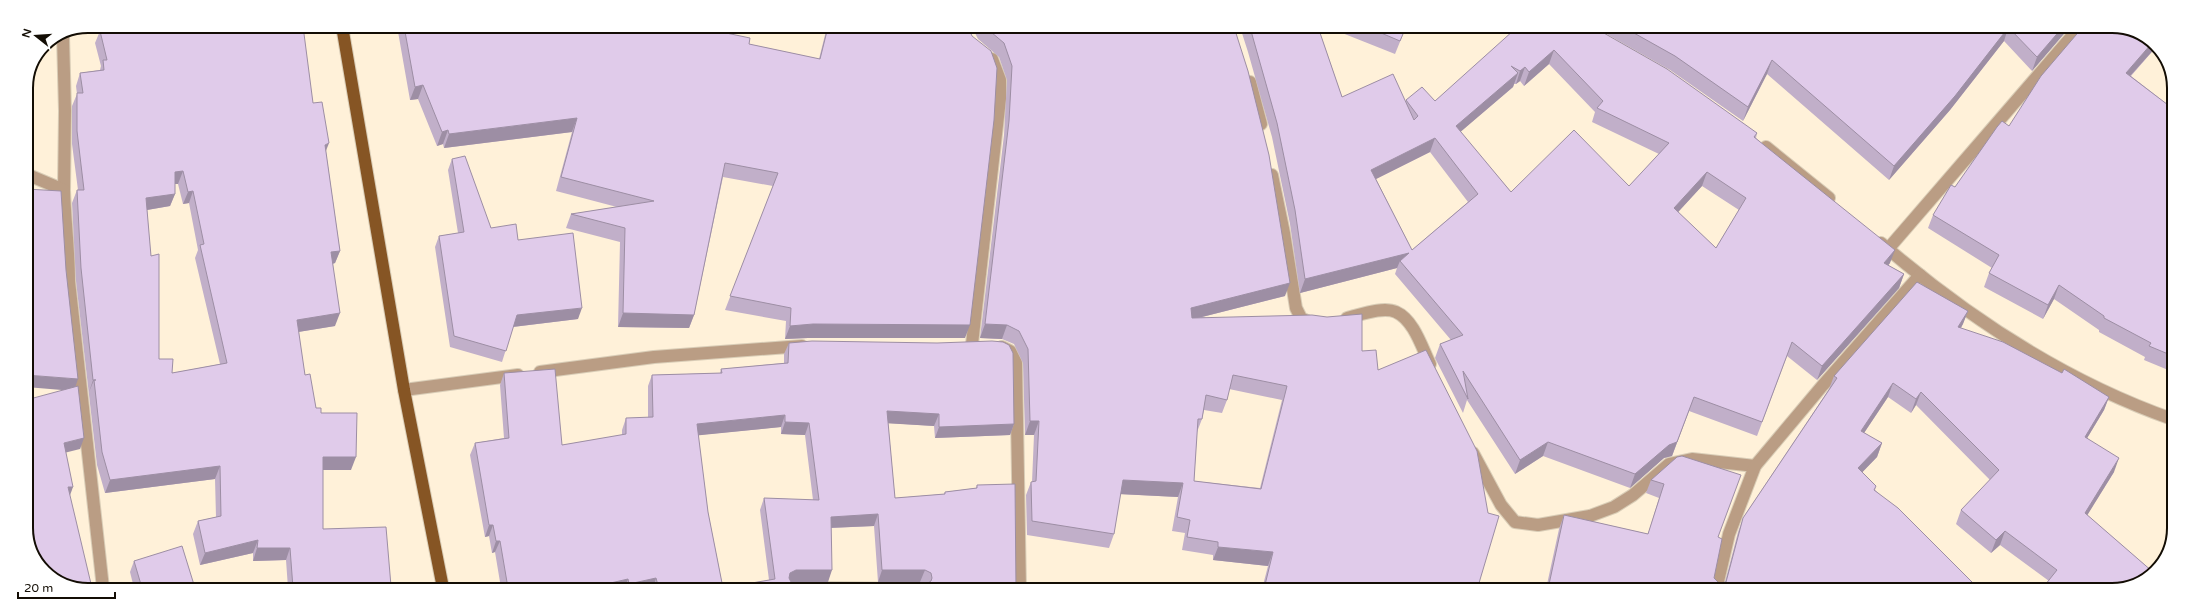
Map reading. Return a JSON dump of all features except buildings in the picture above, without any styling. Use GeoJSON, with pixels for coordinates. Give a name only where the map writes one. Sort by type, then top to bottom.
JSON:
{"type":"FeatureCollection","features":[{"type":"Feature","properties":{"kind":"main road"},"geometry":{"type":"LineString","coordinates":[[343,33],[404,390],[442,583]]}},
{"type":"Feature","properties":{"kind":"street"},"geometry":{"type":"LineString","coordinates":[[1888,248],[2074,33]]}},
{"type":"Feature","properties":{"kind":"street"},"geometry":{"type":"LineString","coordinates":[[63,39],[62,69],[65,111],[65,228],[69,252],[69,281],[102,583]]}},
{"type":"Feature","properties":{"kind":"street"},"geometry":{"type":"LineString","coordinates":[[981,345],[1000,100],[1000,80],[992,60],[982,52]]}},
{"type":"Feature","properties":{"kind":"street"},"geometry":{"type":"LineString","coordinates":[[1247,74],[1264,140]]}},
{"type":"Feature","properties":{"kind":"street"},"geometry":{"type":"LineString","coordinates":[[1756,139],[1840,207]]}},
{"type":"Feature","properties":{"kind":"street"},"geometry":{"type":"LineString","coordinates":[[1269,162],[1284,234],[1296,308],[1301,318],[1312,324],[1324,322]]}},
{"type":"Feature","properties":{"kind":"street"},"geometry":{"type":"LineString","coordinates":[[33,177],[64,190]]}},
{"type":"Feature","properties":{"kind":"street"},"geometry":{"type":"LineString","coordinates":[[1870,233],[1920,275],[1987,326],[2058,367],[2112,394],[2167,417]]}},
{"type":"Feature","properties":{"kind":"street"},"geometry":{"type":"LineString","coordinates":[[1718,583],[1729,534],[1755,466],[1823,385],[1920,275]]}},
{"type":"Feature","properties":{"kind":"street"},"geometry":{"type":"LineString","coordinates":[[1338,319],[1382,311],[1396,312],[1408,321],[1436,375]]}},
{"type":"Feature","properties":{"kind":"street"},"geometry":{"type":"LineString","coordinates":[[956,345],[1001,346],[1010,351],[1016,363],[1020,583]]}},
{"type":"Feature","properties":{"kind":"street"},"geometry":{"type":"LineString","coordinates":[[404,390],[654,357],[816,346]]}},
{"type":"Feature","properties":{"kind":"street"},"geometry":{"type":"LineString","coordinates":[[1469,444],[1501,505],[1515,522],[1538,526],[1590,516],[1614,507],[1633,495],[1669,464],[1692,459],[1755,466]]}}]}
